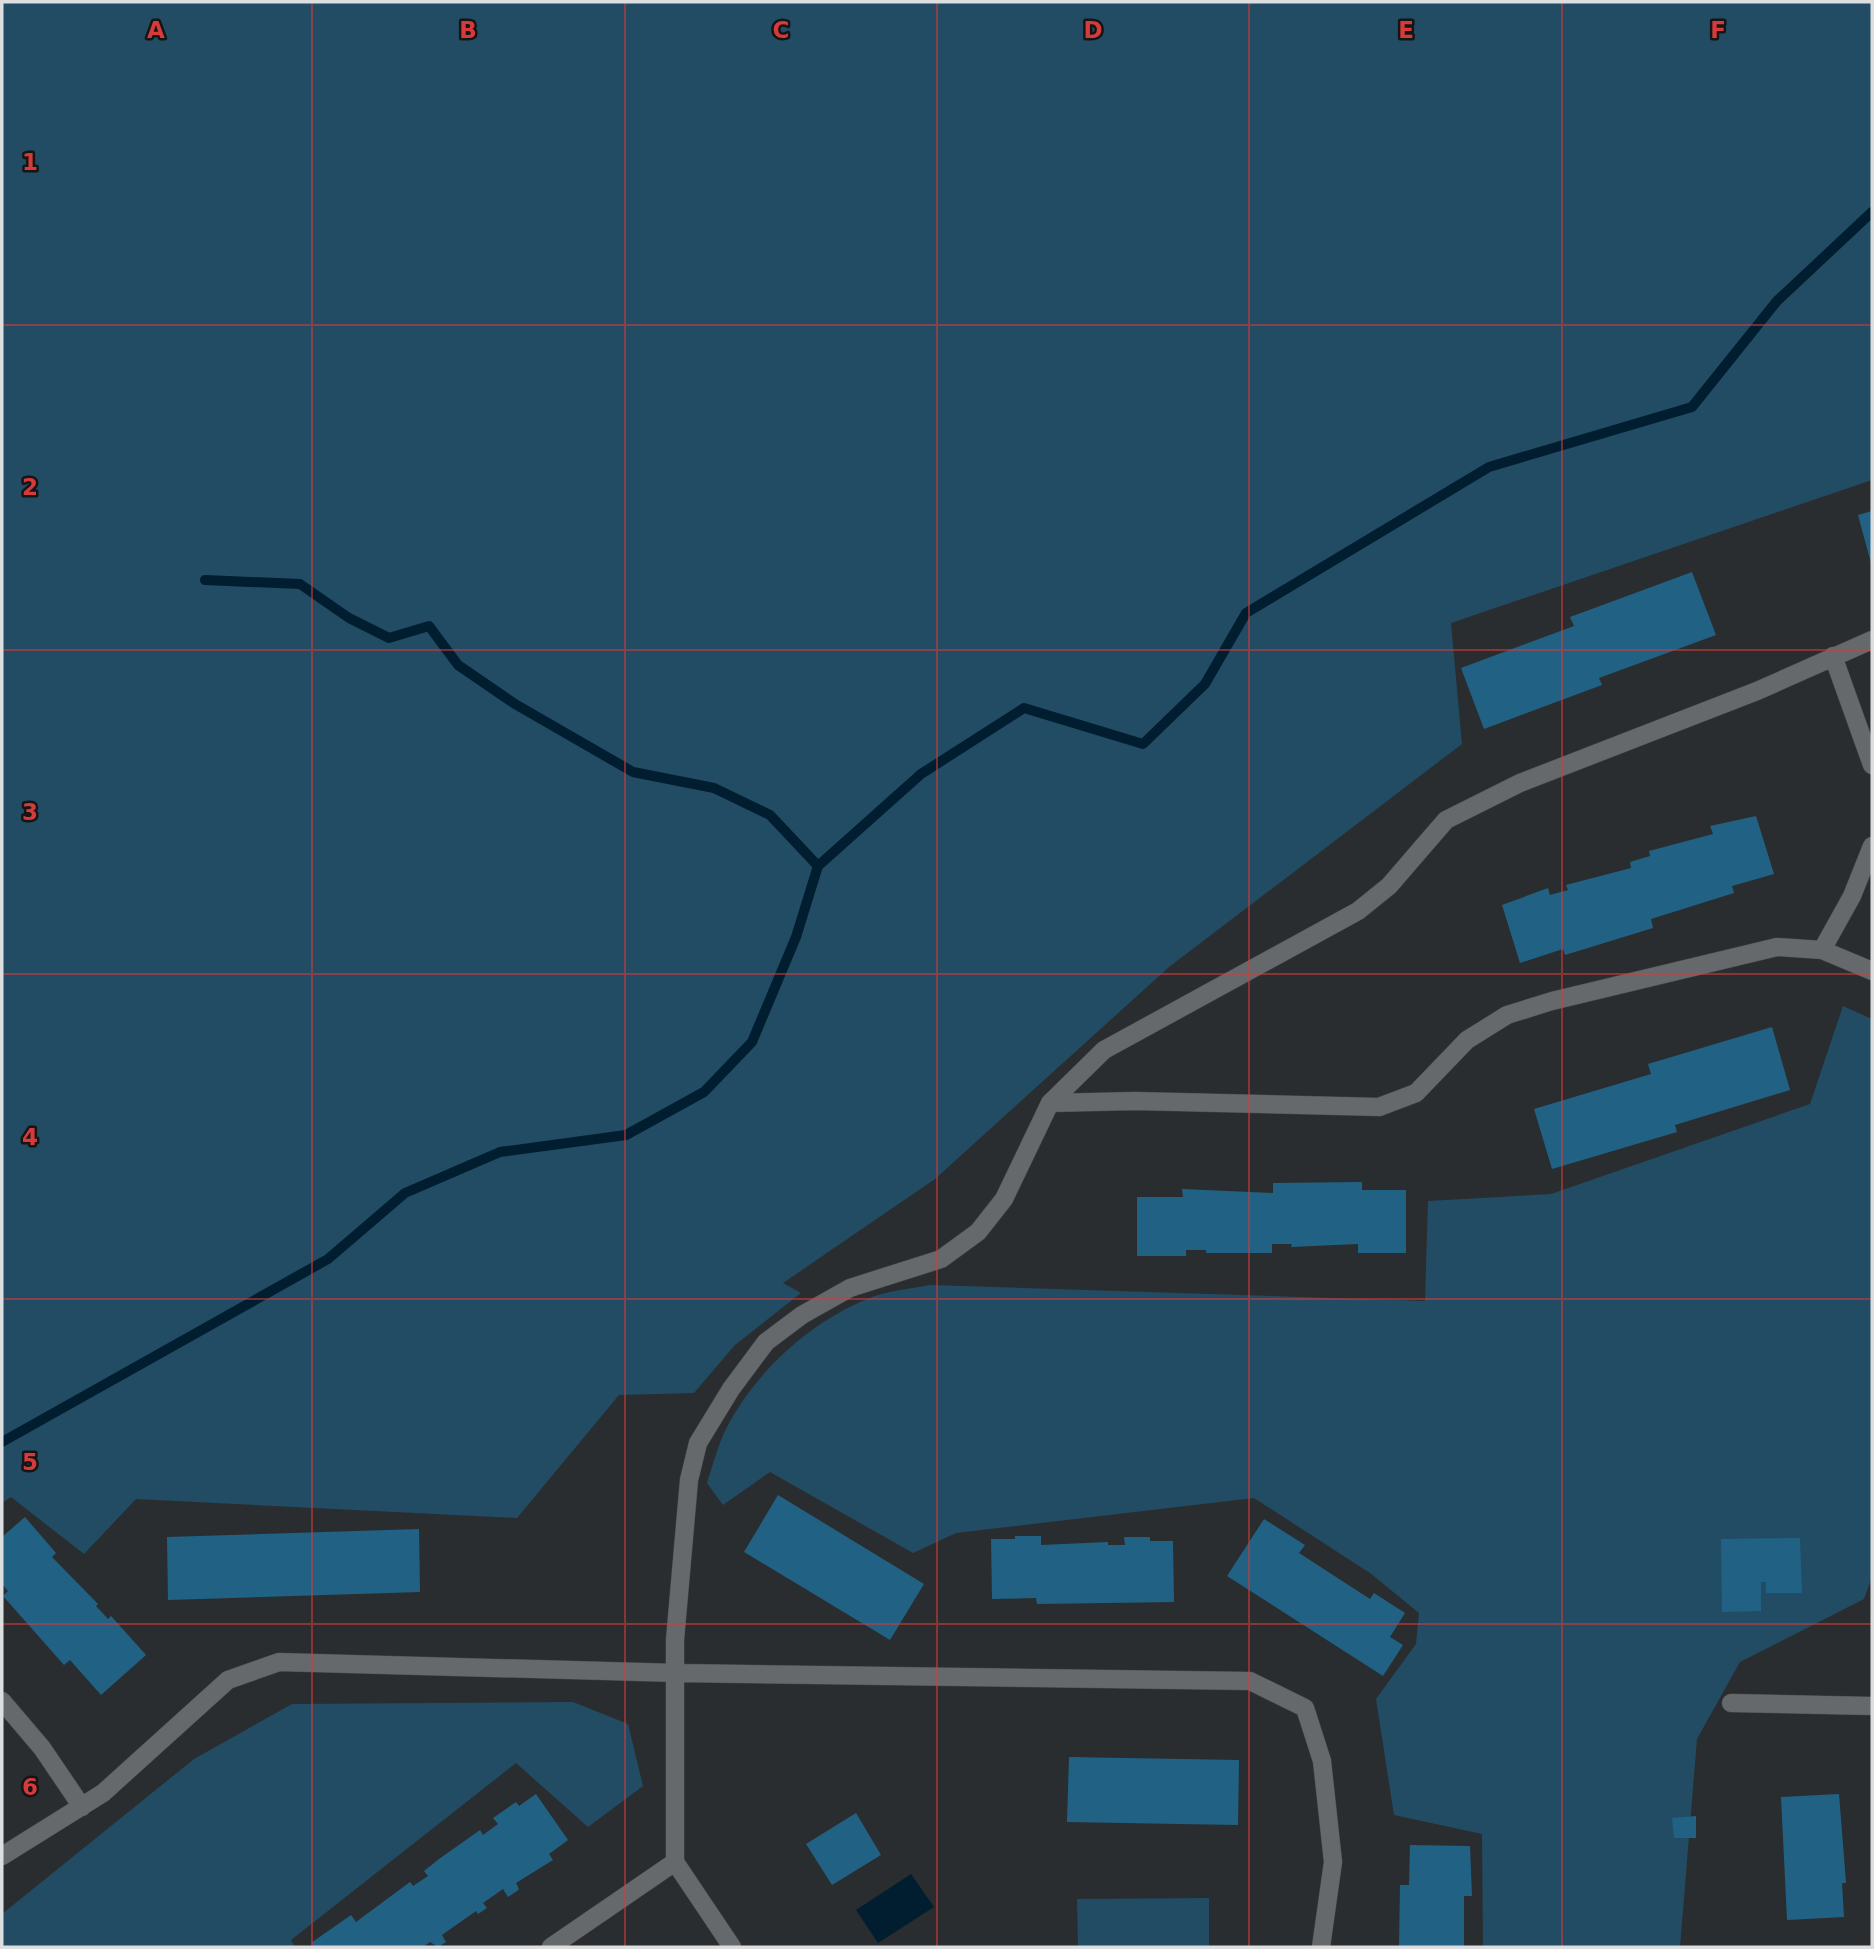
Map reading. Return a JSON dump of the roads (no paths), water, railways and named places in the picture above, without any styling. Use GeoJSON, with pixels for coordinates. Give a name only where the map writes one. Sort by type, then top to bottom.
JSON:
{"type":"FeatureCollection","features":[{"type":"Feature","properties":{"kind":"street"},"geometry":{"type":"LineString","coordinates":[[732,1947],[675,1862],[675,1640],[689,1480],[698,1443],[731,1389],[766,1342],[802,1315],[850,1288],[942,1259],[978,1232],[1004,1199],[1050,1102],[1104,1050],[1358,911],[1389,886],[1446,820],[1520,783],[1757,691],[1872,640]]}},
{"type":"Feature","properties":{"kind":"street"},"geometry":{"type":"LineString","coordinates":[[1833,656],[1872,765]]}},
{"type":"Feature","properties":{"kind":"street"},"geometry":{"type":"LineString","coordinates":[[1822,950],[1852,896],[1872,846]]}},
{"type":"Feature","properties":{"kind":"street"},"geometry":{"type":"LineString","coordinates":[[1050,1102],[1135,1101],[1379,1107],[1416,1093],[1467,1040],[1507,1015],[1777,947],[1822,950],[1872,971]]}},
{"type":"Feature","properties":{"kind":"street"},"geometry":{"type":"LineString","coordinates":[[2,1856],[103,1793],[229,1681],[279,1662],[677,1673],[1250,1681],[1305,1708],[1322,1761],[1333,1862],[1321,1947]]}},
{"type":"Feature","properties":{"kind":"street"},"geometry":{"type":"LineString","coordinates":[[2,1700],[42,1748],[82,1807]]}},
{"type":"Feature","properties":{"kind":"street"},"geometry":{"type":"LineString","coordinates":[[1731,1703],[1872,1706]]}},
{"type":"Feature","properties":{"kind":"street"},"geometry":{"type":"LineString","coordinates":[[551,1947],[675,1862]]}},
{"type":"Feature","properties":{"kind":"waterway"},"geometry":{"type":"LineString","coordinates":[[2,1442],[328,1259],[405,1193],[500,1152],[626,1135],[704,1092],[752,1042],[796,937],[818,866],[921,774],[1024,708],[1143,744],[1205,684],[1246,613],[1489,467],[1692,407],[1777,301],[1872,212]]}},
{"type":"Feature","properties":{"kind":"waterway"},"geometry":{"type":"LineString","coordinates":[[205,580],[300,584],[349,618],[389,638],[429,626],[458,665],[515,704],[633,772],[714,788],[770,815],[818,866]]}}]}
